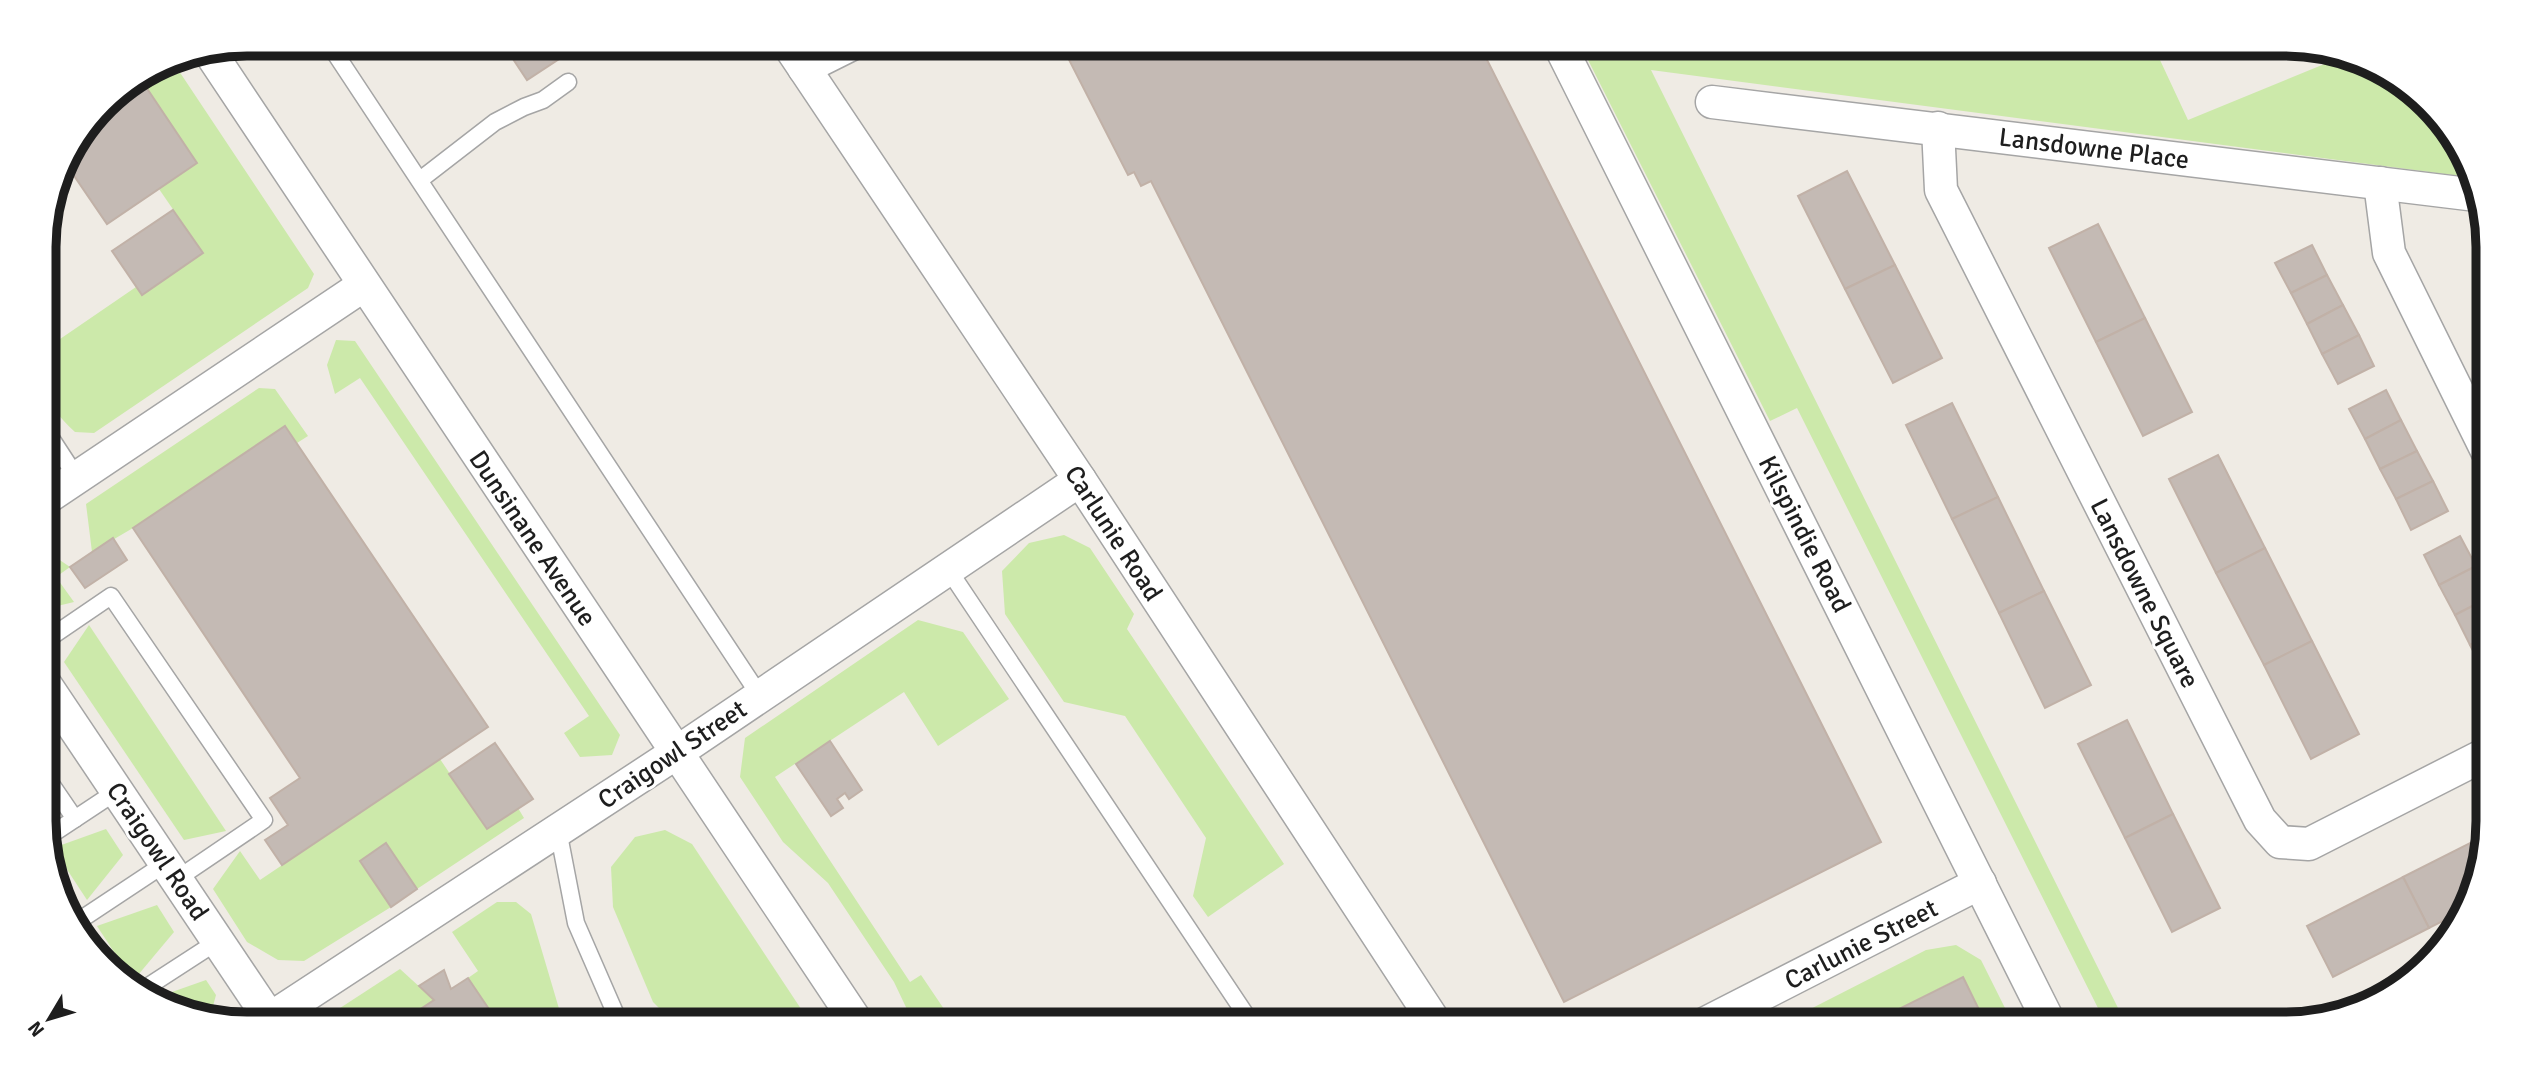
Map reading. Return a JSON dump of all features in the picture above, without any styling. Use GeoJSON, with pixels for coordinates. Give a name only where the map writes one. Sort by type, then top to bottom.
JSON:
{"type":"FeatureCollection","features":[{"type":"Feature","properties":{"kind":"street","name":"Carlunie Road"},"geometry":{"type":"LineString","coordinates":[[796,56],[1080,480],[1428,1012]]}},
{"type":"Feature","properties":{"kind":"street","name":"Kilspindie Road"},"geometry":{"type":"LineString","coordinates":[[1565,56],[2044,1012]]}},
{"type":"Feature","properties":{"kind":"street","name":"Dunsinane Avenue"},"geometry":{"type":"LineString","coordinates":[[215,60],[850,1012]]}},
{"type":"Feature","properties":{"kind":"street","name":"Lansdowne Place"},"geometry":{"type":"LineString","coordinates":[[1712,102],[2468,194]]}},
{"type":"Feature","properties":{"kind":"street","name":"Lansdowne Square"},"geometry":{"type":"LineString","coordinates":[[1938,128],[1941,190],[2260,820],[2280,842],[2309,844],[2476,759]]}},
{"type":"Feature","properties":{"kind":"street"},"geometry":{"type":"LineString","coordinates":[[2380,183],[2389,253],[2476,429]]}},
{"type":"Feature","properties":{"kind":"street"},"geometry":{"type":"LineString","coordinates":[[56,492],[364,285]]}},
{"type":"Feature","properties":{"kind":"street","name":"Craigowl Street"},"geometry":{"type":"LineString","coordinates":[[281,1012],[676,753],[1080,480]]}},
{"type":"Feature","properties":{"kind":"street","name":"Craigowl Road"},"geometry":{"type":"LineString","coordinates":[[56,700],[218,941],[260,1012]]}},
{"type":"Feature","properties":{"kind":"street","name":"Carlunie Street"},"geometry":{"type":"LineString","coordinates":[[1727,1012],[1980,883]]}},
{"type":"Feature","properties":{"kind":"lane"},"geometry":{"type":"LineString","coordinates":[[337,56],[761,696]]}},
{"type":"Feature","properties":{"kind":"lane"},"geometry":{"type":"LineString","coordinates":[[420,180],[495,122],[543,100],[568,82]]}},
{"type":"Feature","properties":{"kind":"lane"},"geometry":{"type":"LineString","coordinates":[[56,446],[77,478]]}},
{"type":"Feature","properties":{"kind":"lane"},"geometry":{"type":"LineString","coordinates":[[948,569],[1244,1012]]}},
{"type":"Feature","properties":{"kind":"lane"},"geometry":{"type":"LineString","coordinates":[[56,634],[111,596],[264,820],[83,919]]}},
{"type":"Feature","properties":{"kind":"lane"},"geometry":{"type":"LineString","coordinates":[[56,791],[75,818]]}},
{"type":"Feature","properties":{"kind":"lane"},"geometry":{"type":"LineString","coordinates":[[57,831],[117,791]]}},
{"type":"Feature","properties":{"kind":"lane"},"geometry":{"type":"LineString","coordinates":[[558,830],[576,923],[615,1012]]}},
{"type":"Feature","properties":{"kind":"lane"},"geometry":{"type":"LineString","coordinates":[[150,985],[218,941]]}},
{"type":"Feature","properties":{"kind":"green space"},"geometry":{"type":"Polygon","coordinates":[[[1586,56],[2158,56],[2188,120],[2330,62],[2369,76],[2411,103],[2444,141],[2461,174],[2462,176],[1651,70],[2120,1012],[2100,1012],[1797,408],[1770,421],[1586,56]]]}},
{"type":"Feature","properties":{"kind":"green space"},"geometry":{"type":"Polygon","coordinates":[[[178,69],[314,274],[308,288],[94,433],[75,432],[56,412],[56,342],[136,287],[142,294],[203,253],[159,189],[197,163],[146,86],[178,69]]]}},
{"type":"Feature","properties":{"kind":"green space"},"geometry":{"type":"Polygon","coordinates":[[[336,340],[355,341],[620,735],[612,755],[580,757],[564,733],[589,716],[360,378],[335,394],[327,365],[336,340]]]}},
{"type":"Feature","properties":{"kind":"green space"},"geometry":{"type":"Polygon","coordinates":[[[259,388],[275,389],[308,436],[297,443],[285,426],[133,528],[92,552],[86,504],[259,388]]]}},
{"type":"Feature","properties":{"kind":"green space"},"geometry":{"type":"Polygon","coordinates":[[[1064,535],[1090,548],[1134,614],[1127,629],[1284,864],[1208,917],[1193,896],[1206,838],[1125,716],[1064,702],[1005,614],[1002,571],[1029,543],[1064,535]]]}},
{"type":"Feature","properties":{"kind":"green space"},"geometry":{"type":"Polygon","coordinates":[[[56,557],[70,567],[56,577],[56,557]]]}},
{"type":"Feature","properties":{"kind":"green space"},"geometry":{"type":"Polygon","coordinates":[[[56,577],[74,602],[56,606],[56,577]]]}},
{"type":"Feature","properties":{"kind":"green space"},"geometry":{"type":"Polygon","coordinates":[[[918,620],[963,632],[1009,699],[938,746],[904,692],[775,777],[910,982],[921,975],[943,1012],[908,1012],[894,982],[828,883],[783,842],[740,777],[745,738],[918,620]]]}},
{"type":"Feature","properties":{"kind":"green space"},"geometry":{"type":"Polygon","coordinates":[[[89,625],[226,831],[184,840],[64,662],[89,625]]]}},
{"type":"Feature","properties":{"kind":"green space"},"geometry":{"type":"Polygon","coordinates":[[[440,759],[487,829],[518,808],[524,818],[417,889],[385,844],[360,861],[391,907],[304,961],[278,960],[247,942],[213,889],[240,851],[260,880],[440,759]]]}},
{"type":"Feature","properties":{"kind":"green space"},"geometry":{"type":"Polygon","coordinates":[[[106,829],[123,855],[87,900],[60,859],[58,846],[106,829]]]}},
{"type":"Feature","properties":{"kind":"green space"},"geometry":{"type":"Polygon","coordinates":[[[665,830],[692,844],[803,1012],[663,1012],[653,1002],[613,907],[611,867],[635,837],[665,830]]]}},
{"type":"Feature","properties":{"kind":"green space"},"geometry":{"type":"Polygon","coordinates":[[[497,902],[516,902],[531,914],[560,1012],[491,1012],[468,978],[478,971],[452,932],[497,902]]]}},
{"type":"Feature","properties":{"kind":"green space"},"geometry":{"type":"Polygon","coordinates":[[[157,905],[174,932],[137,977],[124,967],[97,926],[157,905]]]}},
{"type":"Feature","properties":{"kind":"green space"},"geometry":{"type":"Polygon","coordinates":[[[1956,945],[1981,960],[2007,1012],[1980,1012],[1962,977],[1893,1012],[1805,1012],[1926,950],[1956,945]]]}},
{"type":"Feature","properties":{"kind":"green space"},"geometry":{"type":"Polygon","coordinates":[[[400,969],[434,1000],[416,1012],[337,1010],[400,969]]]}},
{"type":"Feature","properties":{"kind":"green space"},"geometry":{"type":"Polygon","coordinates":[[[206,980],[216,995],[212,1008],[167,994],[206,980]]]}},
{"type":"Feature","properties":{"kind":"building"},"geometry":{"type":"Polygon","coordinates":[[[511,56],[564,56],[527,80],[511,56]]]}},
{"type":"Feature","properties":{"kind":"building"},"geometry":{"type":"Polygon","coordinates":[[[1067,56],[1485,56],[1881,842],[1564,1002],[1151,181],[1141,186],[1134,172],[1128,175],[1067,56]]]}},
{"type":"Feature","properties":{"kind":"building"},"geometry":{"type":"Polygon","coordinates":[[[146,86],[197,163],[107,224],[72,173],[82,152],[112,112],[146,86]]]}},
{"type":"Feature","properties":{"kind":"building"},"geometry":{"type":"Polygon","coordinates":[[[1847,171],[1895,265],[1845,289],[1798,196],[1847,171]]]}},
{"type":"Feature","properties":{"kind":"building"},"geometry":{"type":"Polygon","coordinates":[[[173,210],[203,253],[142,295],[112,251],[173,210]]]}},
{"type":"Feature","properties":{"kind":"building"},"geometry":{"type":"Polygon","coordinates":[[[2098,224],[2145,318],[2096,342],[2049,248],[2098,224]]]}},
{"type":"Feature","properties":{"kind":"building"},"geometry":{"type":"Polygon","coordinates":[[[2312,245],[2327,275],[2291,293],[2275,263],[2312,245]]]}},
{"type":"Feature","properties":{"kind":"building"},"geometry":{"type":"Polygon","coordinates":[[[1895,265],[1942,358],[1893,383],[1845,289],[1895,265]]]}},
{"type":"Feature","properties":{"kind":"building"},"geometry":{"type":"Polygon","coordinates":[[[2327,275],[2343,305],[2307,324],[2291,293],[2327,275]]]}},
{"type":"Feature","properties":{"kind":"building"},"geometry":{"type":"Polygon","coordinates":[[[2343,305],[2359,335],[2322,354],[2307,324],[2343,305]]]}},
{"type":"Feature","properties":{"kind":"building"},"geometry":{"type":"Polygon","coordinates":[[[2145,318],[2192,412],[2143,436],[2096,342],[2145,318]]]}},
{"type":"Feature","properties":{"kind":"building"},"geometry":{"type":"Polygon","coordinates":[[[2359,335],[2374,366],[2338,384],[2322,354],[2359,335]]]}},
{"type":"Feature","properties":{"kind":"building"},"geometry":{"type":"Polygon","coordinates":[[[2386,390],[2401,420],[2365,439],[2349,409],[2386,390]]]}},
{"type":"Feature","properties":{"kind":"building"},"geometry":{"type":"Polygon","coordinates":[[[1952,403],[1998,497],[1952,519],[1906,425],[1952,403]]]}},
{"type":"Feature","properties":{"kind":"building"},"geometry":{"type":"Polygon","coordinates":[[[2401,420],[2417,451],[2380,469],[2365,439],[2401,420]]]}},
{"type":"Feature","properties":{"kind":"building"},"geometry":{"type":"Polygon","coordinates":[[[285,426],[488,727],[282,865],[265,840],[288,825],[270,798],[300,778],[133,528],[285,426]]]}},
{"type":"Feature","properties":{"kind":"building"},"geometry":{"type":"Polygon","coordinates":[[[2417,451],[2433,481],[2396,499],[2380,469],[2417,451]]]}},
{"type":"Feature","properties":{"kind":"building"},"geometry":{"type":"Polygon","coordinates":[[[2218,455],[2265,548],[2216,573],[2169,479],[2218,455]]]}},
{"type":"Feature","properties":{"kind":"building"},"geometry":{"type":"Polygon","coordinates":[[[2433,481],[2448,511],[2411,530],[2396,499],[2433,481]]]}},
{"type":"Feature","properties":{"kind":"building"},"geometry":{"type":"Polygon","coordinates":[[[1998,497],[2044,591],[1999,613],[1952,519],[1998,497]]]}},
{"type":"Feature","properties":{"kind":"building"},"geometry":{"type":"Polygon","coordinates":[[[2460,536],[2476,566],[2439,585],[2424,555],[2460,536]]]}},
{"type":"Feature","properties":{"kind":"building"},"geometry":{"type":"Polygon","coordinates":[[[113,538],[127,560],[85,588],[70,567],[113,538]]]}},
{"type":"Feature","properties":{"kind":"building"},"geometry":{"type":"Polygon","coordinates":[[[2265,548],[2312,641],[2264,665],[2216,573],[2265,548]]]}},
{"type":"Feature","properties":{"kind":"building"},"geometry":{"type":"Polygon","coordinates":[[[2476,566],[2476,604],[2455,615],[2439,585],[2476,566]]]}},
{"type":"Feature","properties":{"kind":"building"},"geometry":{"type":"Polygon","coordinates":[[[2044,591],[2091,685],[2045,708],[1999,613],[2044,591]]]}},
{"type":"Feature","properties":{"kind":"building"},"geometry":{"type":"Polygon","coordinates":[[[2476,604],[2476,642],[2470,645],[2455,615],[2476,604]]]}},
{"type":"Feature","properties":{"kind":"building"},"geometry":{"type":"Polygon","coordinates":[[[2312,641],[2359,734],[2311,759],[2264,665],[2312,641]]]}},
{"type":"Feature","properties":{"kind":"building"},"geometry":{"type":"Polygon","coordinates":[[[2476,642],[2476,657],[2470,645],[2476,642]]]}},
{"type":"Feature","properties":{"kind":"building"},"geometry":{"type":"Polygon","coordinates":[[[2127,720],[2173,814],[2125,838],[2078,744],[2127,720]]]}},
{"type":"Feature","properties":{"kind":"building"},"geometry":{"type":"Polygon","coordinates":[[[830,741],[862,790],[849,799],[845,793],[837,799],[843,808],[831,816],[796,764],[830,741]]]}},
{"type":"Feature","properties":{"kind":"building"},"geometry":{"type":"Polygon","coordinates":[[[495,743],[533,799],[487,829],[449,774],[495,743]]]}},
{"type":"Feature","properties":{"kind":"building"},"geometry":{"type":"Polygon","coordinates":[[[2173,814],[2220,908],[2172,932],[2125,838],[2173,814]]]}},
{"type":"Feature","properties":{"kind":"building"},"geometry":{"type":"Polygon","coordinates":[[[2474,841],[2466,882],[2449,918],[2429,928],[2403,877],[2474,841]]]}},
{"type":"Feature","properties":{"kind":"building"},"geometry":{"type":"Polygon","coordinates":[[[386,843],[417,889],[391,907],[360,861],[386,843]]]}},
{"type":"Feature","properties":{"kind":"building"},"geometry":{"type":"Polygon","coordinates":[[[2403,877],[2429,928],[2333,977],[2307,926],[2403,877]]]}},
{"type":"Feature","properties":{"kind":"building"},"geometry":{"type":"Polygon","coordinates":[[[444,970],[451,989],[468,978],[491,1012],[416,1012],[434,1000],[419,986],[444,970]]]}},
{"type":"Feature","properties":{"kind":"building"},"geometry":{"type":"Polygon","coordinates":[[[1963,977],[1980,1012],[1893,1012],[1963,977]]]}}]}
